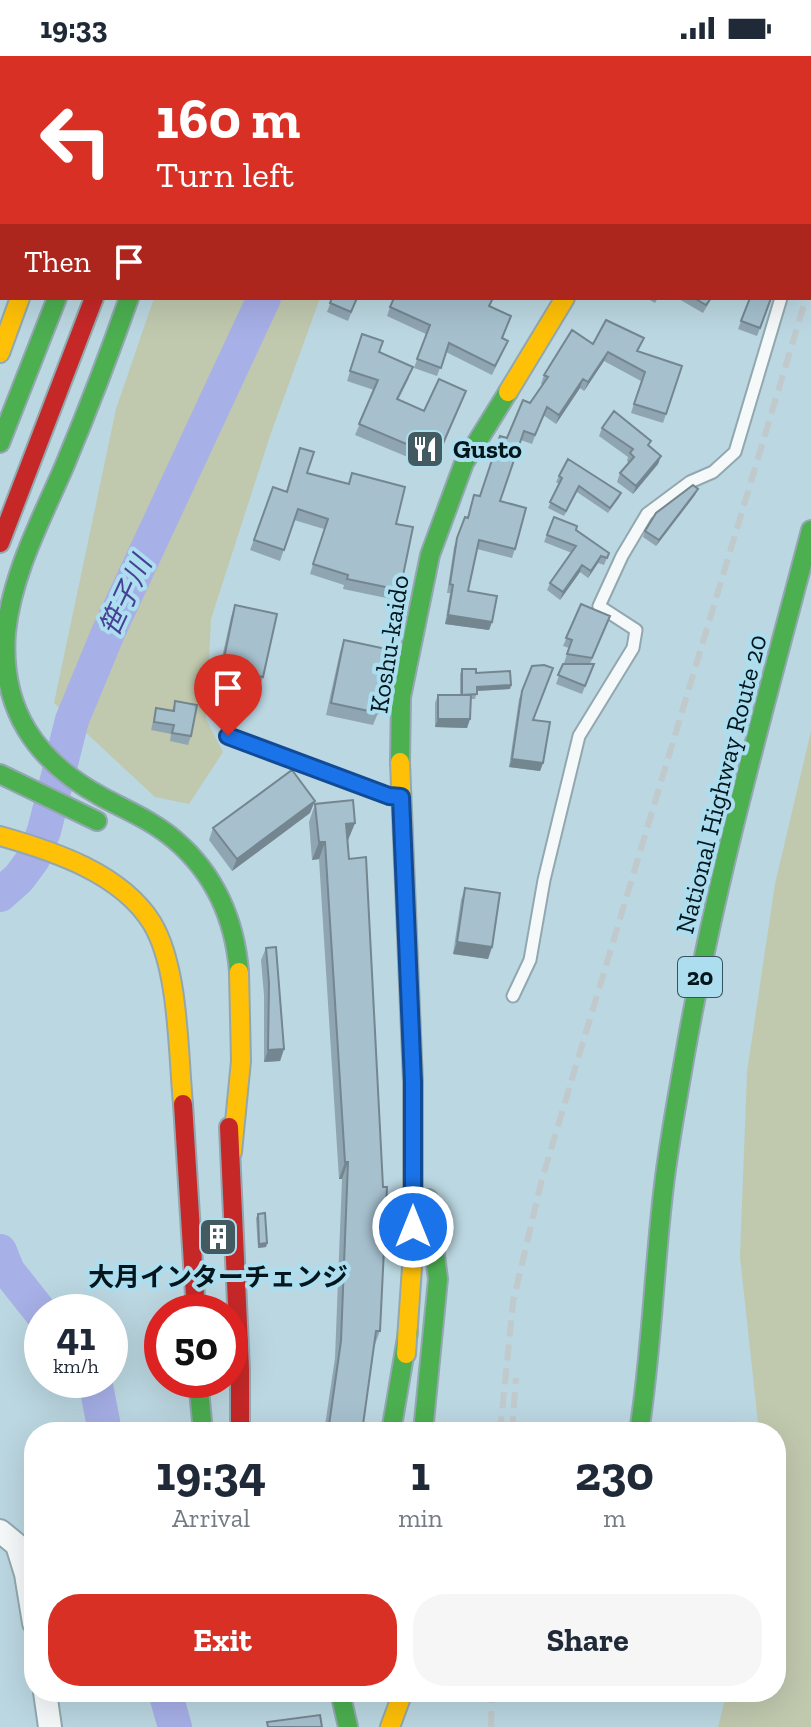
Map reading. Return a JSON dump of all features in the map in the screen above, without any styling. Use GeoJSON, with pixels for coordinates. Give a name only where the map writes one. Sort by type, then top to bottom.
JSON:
{"type":"FeatureCollection","features":[{"type":"Feature","properties":{"kind":"main road"},"geometry":{"type":"LineString","coordinates":[[0,353],[19,300]]}},
{"type":"Feature","properties":{"kind":"main road"},"geometry":{"type":"LineString","coordinates":[[0,443],[56,300]]}},
{"type":"Feature","properties":{"kind":"main road"},"geometry":{"type":"LineString","coordinates":[[0,543],[93,300]]}},
{"type":"Feature","properties":{"kind":"main road"},"geometry":{"type":"LineString","coordinates":[[128,300],[86,413],[26,557],[8,621],[4,652],[6,680],[24,732],[41,753],[82,786],[153,823],[177,840],[212,881],[229,921],[238,965],[242,1062],[232,1152]]}},
{"type":"Feature","properties":{"kind":"main road","name":"Koshu-kaido"},"geometry":{"type":"LineString","coordinates":[[398,1422],[413,1253],[413,1082],[401,797],[401,697],[430,555],[464,463],[564,300]]}},
{"type":"Feature","properties":{"kind":"main road","name":"National Highway Route 20"},"geometry":{"type":"LineString","coordinates":[[641,1422],[648,1374],[664,1182],[685,1055],[729,845],[811,530]]}},
{"type":"Feature","properties":{"kind":"main road"},"geometry":{"type":"LineString","coordinates":[[0,774],[110,827]]}},
{"type":"Feature","properties":{"kind":"main road"},"geometry":{"type":"LineString","coordinates":[[0,836],[51,852],[92,886],[131,922],[145,942],[155,965],[188,1154],[195,1294]]}},
{"type":"Feature","properties":{"kind":"main road"},"geometry":{"type":"LineString","coordinates":[[188,1154],[198,1053]]}},
{"type":"Feature","properties":{"kind":"main road"},"geometry":{"type":"LineString","coordinates":[[223,1067],[232,1152],[240,1422]]}},
{"type":"Feature","properties":{"kind":"main road","name":"Koshu-kaido"},"geometry":{"type":"LineString","coordinates":[[413,1082],[438,1279],[424,1422]]}},
{"type":"Feature","properties":{"kind":"main road"},"geometry":{"type":"LineString","coordinates":[[393,1422],[408,1332]]}},
{"type":"Feature","properties":{"kind":"main road"},"geometry":{"type":"LineString","coordinates":[[200,1398],[202,1422]]}},
{"type":"Feature","properties":{"kind":"main road"},"geometry":{"type":"LineString","coordinates":[[342,1702],[348,1727]]}},
{"type":"Feature","properties":{"kind":"main road"},"geometry":{"type":"LineString","coordinates":[[390,1727],[392,1702]]}},
{"type":"Feature","properties":{"kind":"main road"},"geometry":{"type":"LineString","coordinates":[[390,1727],[399,1702]]}},
{"type":"Feature","properties":{"kind":"street"},"geometry":{"type":"LineString","coordinates":[[0,1531],[17,1545],[24,1568]]}},
{"type":"Feature","properties":{"kind":"street"},"geometry":{"type":"LineString","coordinates":[[46,1702],[50,1727]]}},
{"type":"Feature","properties":{"kind":"lane"},"geometry":{"type":"LineString","coordinates":[[513,996],[530,960],[544,880],[579,736],[633,648],[636,630],[599,606],[622,556],[647,514],[690,482],[713,472],[735,452],[780,300]]}},
{"type":"Feature","properties":{"kind":"lane"},"geometry":{"type":"LineString","coordinates":[[228,736],[389,796],[401,797]]}},
{"type":"Feature","properties":{"kind":"green space"},"geometry":{"type":"Polygon","coordinates":[[[153,300],[319,300],[271,433],[211,619],[206,719],[223,752],[189,804],[155,797],[54,703],[116,409],[153,300]]]}},
{"type":"Feature","properties":{"kind":"green space"},"geometry":{"type":"Polygon","coordinates":[[[811,731],[811,1727],[718,1727],[724,1702],[786,1702],[786,1422],[758,1422],[740,1257],[747,1072],[775,884],[811,731]]]}},
{"type":"Feature","properties":{"kind":"building"},"geometry":{"type":"Polygon","coordinates":[[[331,300],[356,300],[351,312],[330,303],[331,300]]]}},
{"type":"Feature","properties":{"kind":"building"},"geometry":{"type":"Polygon","coordinates":[[[393,300],[492,300],[489,306],[511,316],[502,338],[508,341],[495,366],[449,343],[441,368],[417,359],[430,325],[390,307],[393,300]]]}},
{"type":"Feature","properties":{"kind":"building"},"geometry":{"type":"Polygon","coordinates":[[[749,300],[770,300],[760,328],[741,321],[749,300]]]}},
{"type":"Feature","properties":{"kind":"building"},"geometry":{"type":"Polygon","coordinates":[[[606,320],[644,338],[637,351],[682,366],[666,414],[634,404],[645,372],[608,352],[588,382],[583,379],[559,415],[547,407],[535,435],[524,431],[500,501],[526,508],[515,549],[479,540],[468,591],[497,596],[492,622],[448,615],[457,538],[465,517],[468,518],[474,495],[480,496],[500,436],[507,438],[523,400],[530,403],[548,377],[544,375],[572,330],[593,344],[606,320]]]}},
{"type":"Feature","properties":{"kind":"building"},"geometry":{"type":"Polygon","coordinates":[[[362,334],[383,341],[379,352],[413,367],[397,399],[424,411],[439,379],[466,391],[437,457],[359,424],[378,380],[350,371],[362,334]]]}},
{"type":"Feature","properties":{"kind":"building"},"geometry":{"type":"Polygon","coordinates":[[[614,411],[651,441],[648,445],[661,456],[636,486],[620,473],[634,457],[630,453],[633,449],[602,428],[614,411]]]}},
{"type":"Feature","properties":{"kind":"building"},"geometry":{"type":"Polygon","coordinates":[[[300,448],[314,452],[307,473],[349,484],[352,473],[405,487],[396,524],[413,527],[400,590],[347,579],[348,575],[313,564],[328,519],[298,509],[284,550],[254,540],[273,487],[287,492],[300,448]]]}},
{"type":"Feature","properties":{"kind":"building"},"geometry":{"type":"Polygon","coordinates":[[[568,459],[621,493],[610,508],[579,486],[566,511],[550,502],[568,459]]]}},
{"type":"Feature","properties":{"kind":"building"},"geometry":{"type":"Polygon","coordinates":[[[693,485],[698,489],[659,540],[645,531],[656,513],[693,485]]]}},
{"type":"Feature","properties":{"kind":"building"},"geometry":{"type":"Polygon","coordinates":[[[554,517],[577,526],[576,530],[609,553],[607,558],[601,556],[591,571],[582,565],[563,592],[550,583],[576,546],[547,535],[554,517]]]}},
{"type":"Feature","properties":{"kind":"building"},"geometry":{"type":"Polygon","coordinates":[[[581,604],[610,616],[592,658],[567,654],[572,640],[566,638],[581,604]]]}},
{"type":"Feature","properties":{"kind":"building"},"geometry":{"type":"Polygon","coordinates":[[[235,605],[277,614],[263,677],[222,668],[235,605]]]}},
{"type":"Feature","properties":{"kind":"building"},"geometry":{"type":"Polygon","coordinates":[[[344,640],[391,650],[378,713],[331,703],[344,640]]]}},
{"type":"Feature","properties":{"kind":"building"},"geometry":{"type":"Polygon","coordinates":[[[563,664],[594,664],[585,686],[558,675],[563,664]]]}},
{"type":"Feature","properties":{"kind":"building"},"geometry":{"type":"Polygon","coordinates":[[[532,666],[553,668],[533,720],[550,722],[543,763],[512,759],[522,691],[532,666]]]}},
{"type":"Feature","properties":{"kind":"building"},"geometry":{"type":"Polygon","coordinates":[[[462,669],[476,669],[476,673],[510,671],[511,685],[477,687],[477,694],[462,695],[462,669]]]}},
{"type":"Feature","properties":{"kind":"building"},"geometry":{"type":"Polygon","coordinates":[[[438,695],[471,695],[470,719],[438,719],[438,695]]]}},
{"type":"Feature","properties":{"kind":"building"},"geometry":{"type":"Polygon","coordinates":[[[175,701],[197,705],[191,736],[172,733],[174,725],[154,722],[156,708],[174,711],[175,701]]]}},
{"type":"Feature","properties":{"kind":"building"},"geometry":{"type":"Polygon","coordinates":[[[292,770],[315,801],[237,859],[213,828],[292,770]]]}},
{"type":"Feature","properties":{"kind":"building"},"geometry":{"type":"Polygon","coordinates":[[[353,800],[355,823],[346,824],[349,859],[366,857],[383,1187],[387,1187],[380,1331],[376,1331],[363,1422],[329,1422],[341,1341],[348,1162],[345,1162],[325,842],[319,842],[315,804],[353,800]]]}},
{"type":"Feature","properties":{"kind":"building"},"geometry":{"type":"Polygon","coordinates":[[[465,888],[500,893],[492,947],[457,942],[465,888]]]}},
{"type":"Feature","properties":{"kind":"building"},"geometry":{"type":"Polygon","coordinates":[[[276,947],[284,1049],[268,1050],[266,948],[276,947]]]}},
{"type":"Feature","properties":{"kind":"building"},"geometry":{"type":"Polygon","coordinates":[[[265,1213],[267,1243],[259,1244],[258,1214],[265,1213]]]}},
{"type":"Feature","properties":{"kind":"building"},"geometry":{"type":"Polygon","coordinates":[[[320,1715],[322,1727],[268,1727],[267,1722],[320,1715]]]}},
{"type":"Feature","properties":{"kind":"waterway","name":"笹子川"},"geometry":{"type":"LineString","coordinates":[[0,895],[19,878],[33,859],[44,831],[72,720],[108,633],[263,300]]}},
{"type":"Feature","properties":{"kind":"waterway","name":"笹子川"},"geometry":{"type":"LineString","coordinates":[[0,1251],[8,1271],[26,1294]]}},
{"type":"Feature","properties":{"kind":"waterway","name":"笹子川"},"geometry":{"type":"LineString","coordinates":[[98,1398],[103,1422]]}},
{"type":"Feature","properties":{"kind":"waterway","name":"笹子川"},"geometry":{"type":"LineString","coordinates":[[168,1702],[175,1727]]}},
{"type":"Feature","properties":{"kind":"railway"},"geometry":{"type":"LineString","coordinates":[[501,1422],[513,1302],[542,1179],[805,300]]}},
{"type":"Feature","properties":{"kind":"railway"},"geometry":{"type":"LineString","coordinates":[[513,1422],[516,1378]]}},
{"type":"Feature","properties":{"kind":"railway"},"geometry":{"type":"LineString","coordinates":[[491,1727],[492,1702]]}},
{"type":"Feature","properties":{"kind":"traffic: fast"},"geometry":{"type":"LineString","coordinates":[[0,443],[56,300]]}},
{"type":"Feature","properties":{"kind":"traffic: fast"},"geometry":{"type":"LineString","coordinates":[[128,300],[14,589],[6,632],[9,686],[27,730],[58,767],[102,797],[167,833],[189,853],[212,883],[228,917],[239,972]]}},
{"type":"Feature","properties":{"kind":"traffic: fast"},"geometry":{"type":"LineString","coordinates":[[400,762],[401,697],[430,555],[464,463],[508,392]]}},
{"type":"Feature","properties":{"kind":"traffic: fast"},"geometry":{"type":"LineString","coordinates":[[640,1422],[666,1169],[696,993],[742,794],[811,530]]}},
{"type":"Feature","properties":{"kind":"traffic: fast"},"geometry":{"type":"LineString","coordinates":[[0,774],[97,821]]}},
{"type":"Feature","properties":{"kind":"traffic: fast"},"geometry":{"type":"LineString","coordinates":[[424,1422],[438,1279],[428,1199]]}},
{"type":"Feature","properties":{"kind":"traffic: fast"},"geometry":{"type":"LineString","coordinates":[[393,1422],[408,1332]]}},
{"type":"Feature","properties":{"kind":"traffic: fast"},"geometry":{"type":"LineString","coordinates":[[200,1398],[202,1422]]}},
{"type":"Feature","properties":{"kind":"traffic: fast"},"geometry":{"type":"LineString","coordinates":[[342,1702],[348,1727]]}},
{"type":"Feature","properties":{"kind":"traffic: slow"},"geometry":{"type":"LineString","coordinates":[[0,353],[19,300]]}},
{"type":"Feature","properties":{"kind":"traffic: slow"},"geometry":{"type":"LineString","coordinates":[[508,392],[564,300]]}},
{"type":"Feature","properties":{"kind":"traffic: slow"},"geometry":{"type":"LineString","coordinates":[[400,762],[413,1082],[413,1253],[406,1354]]}},
{"type":"Feature","properties":{"kind":"traffic: slow"},"geometry":{"type":"LineString","coordinates":[[0,836],[63,857],[104,877],[123,890],[152,923],[168,963],[172,986],[183,1104]]}},
{"type":"Feature","properties":{"kind":"traffic: slow"},"geometry":{"type":"LineString","coordinates":[[232,1152],[241,1061],[239,972]]}},
{"type":"Feature","properties":{"kind":"traffic: slow"},"geometry":{"type":"LineString","coordinates":[[390,1727],[399,1702]]}},
{"type":"Feature","properties":{"kind":"traffic: jam"},"geometry":{"type":"LineString","coordinates":[[0,543],[93,300]]}},
{"type":"Feature","properties":{"kind":"traffic: jam"},"geometry":{"type":"LineString","coordinates":[[183,1104],[195,1294]]}},
{"type":"Feature","properties":{"kind":"traffic: jam"},"geometry":{"type":"LineString","coordinates":[[229,1127],[240,1422]]}},
{"type":"Feature","properties":{"kind":"place","name":"Gusto"},"geometry":{"type":"Point","coordinates":[425,449]}},
{"type":"Feature","properties":{"kind":"place","name":"大月インターチェンジ"},"geometry":{"type":"Point","coordinates":[218,1237]}},
{"type":"Feature","properties":{"kind":"route"},"geometry":{"type":"LineString","coordinates":[[228,736],[389,796],[401,797],[413,1082],[413,1227]]}}]}
